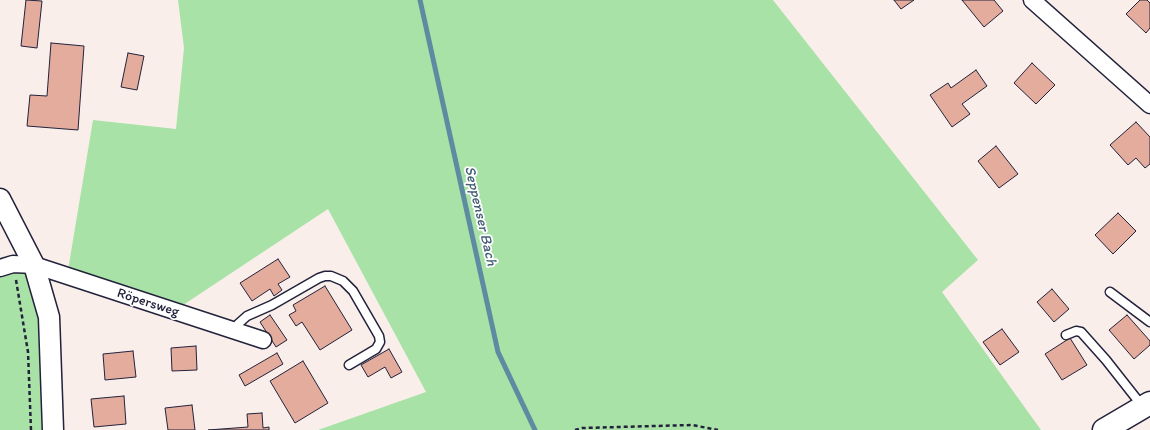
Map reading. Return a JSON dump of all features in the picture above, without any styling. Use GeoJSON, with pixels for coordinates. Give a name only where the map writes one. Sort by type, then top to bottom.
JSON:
{"type":"FeatureCollection","features":[{"type":"Feature","properties":{"kind":"main road"},"geometry":{"type":"LineString","coordinates":[[1104,430],[1147,405]]}},
{"type":"Feature","properties":{"kind":"street"},"geometry":{"type":"LineString","coordinates":[[1032,0],[1150,105]]}},
{"type":"Feature","properties":{"kind":"street"},"geometry":{"type":"LineString","coordinates":[[0,199],[34,265],[49,317],[54,430]]}},
{"type":"Feature","properties":{"kind":"street","name":"Röpersweg"},"geometry":{"type":"LineString","coordinates":[[6,266],[34,265],[263,340]]}},
{"type":"Feature","properties":{"kind":"lane"},"geometry":{"type":"LineString","coordinates":[[235,331],[238,324],[247,316],[272,305],[319,278],[332,276],[344,281],[354,291],[379,336],[380,342],[376,349],[349,365]]}},
{"type":"Feature","properties":{"kind":"lane"},"geometry":{"type":"LineString","coordinates":[[1110,292],[1150,322]]}},
{"type":"Feature","properties":{"kind":"lane"},"geometry":{"type":"LineString","coordinates":[[1066,335],[1076,331],[1081,332],[1147,405]]}},
{"type":"Feature","properties":{"kind":"path"},"geometry":{"type":"LineString","coordinates":[[6,266],[28,352],[31,430]]}},
{"type":"Feature","properties":{"kind":"path"},"geometry":{"type":"LineString","coordinates":[[575,430],[582,428],[692,425],[718,430]]}},
{"type":"Feature","properties":{"kind":"green space"},"geometry":{"type":"Polygon","coordinates":[[[178,0],[773,0],[978,260],[942,292],[1041,430],[318,430],[426,392],[328,209],[174,311],[67,276],[93,120],[176,129],[184,48],[178,0]]]}},
{"type":"Feature","properties":{"kind":"green space"},"geometry":{"type":"Polygon","coordinates":[[[34,265],[53,430],[0,430],[0,268],[34,265]]]}},
{"type":"Feature","properties":{"kind":"building"},"geometry":{"type":"Polygon","coordinates":[[[26,0],[42,1],[37,48],[21,46],[26,0]]]}},
{"type":"Feature","properties":{"kind":"building"},"geometry":{"type":"Polygon","coordinates":[[[894,0],[914,0],[901,9],[894,0]]]}},
{"type":"Feature","properties":{"kind":"building"},"geometry":{"type":"Polygon","coordinates":[[[962,0],[994,0],[1003,11],[984,27],[962,0]]]}},
{"type":"Feature","properties":{"kind":"building"},"geometry":{"type":"Polygon","coordinates":[[[1140,0],[1147,0],[1150,3],[1150,28],[1146,33],[1126,14],[1140,0]]]}},
{"type":"Feature","properties":{"kind":"building"},"geometry":{"type":"Polygon","coordinates":[[[51,43],[84,46],[78,130],[27,126],[30,95],[47,96],[51,43]]]}},
{"type":"Feature","properties":{"kind":"building"},"geometry":{"type":"Polygon","coordinates":[[[128,53],[144,56],[137,90],[121,87],[128,53]]]}},
{"type":"Feature","properties":{"kind":"building"},"geometry":{"type":"Polygon","coordinates":[[[1032,63],[1055,85],[1036,104],[1014,83],[1032,63]]]}},
{"type":"Feature","properties":{"kind":"building"},"geometry":{"type":"Polygon","coordinates":[[[976,70],[987,86],[962,104],[970,114],[952,127],[930,95],[948,83],[951,88],[976,70]]]}},
{"type":"Feature","properties":{"kind":"building"},"geometry":{"type":"Polygon","coordinates":[[[1136,122],[1150,137],[1150,164],[1145,168],[1136,158],[1128,165],[1110,145],[1136,122]]]}},
{"type":"Feature","properties":{"kind":"building"},"geometry":{"type":"Polygon","coordinates":[[[996,146],[1018,174],[999,188],[978,161],[996,146]]]}},
{"type":"Feature","properties":{"kind":"building"},"geometry":{"type":"Polygon","coordinates":[[[1118,213],[1136,231],[1113,254],[1095,235],[1118,213]]]}},
{"type":"Feature","properties":{"kind":"building"},"geometry":{"type":"Polygon","coordinates":[[[278,259],[290,277],[278,284],[282,290],[274,296],[270,289],[252,301],[240,283],[278,259]]]}},
{"type":"Feature","properties":{"kind":"building"},"geometry":{"type":"Polygon","coordinates":[[[325,286],[352,330],[320,350],[302,322],[296,326],[289,315],[296,311],[293,305],[325,286]]]}},
{"type":"Feature","properties":{"kind":"building"},"geometry":{"type":"Polygon","coordinates":[[[1052,289],[1069,309],[1054,322],[1037,302],[1052,289]]]}},
{"type":"Feature","properties":{"kind":"building"},"geometry":{"type":"Polygon","coordinates":[[[270,315],[287,340],[276,347],[260,322],[270,315]]]}},
{"type":"Feature","properties":{"kind":"building"},"geometry":{"type":"Polygon","coordinates":[[[1127,315],[1150,341],[1150,345],[1134,359],[1109,330],[1127,315]]]}},
{"type":"Feature","properties":{"kind":"building"},"geometry":{"type":"Polygon","coordinates":[[[1002,329],[1019,352],[1000,365],[983,342],[1002,329]]]}},
{"type":"Feature","properties":{"kind":"building"},"geometry":{"type":"Polygon","coordinates":[[[1070,338],[1087,365],[1062,380],[1045,354],[1070,338]]]}},
{"type":"Feature","properties":{"kind":"building"},"geometry":{"type":"Polygon","coordinates":[[[196,346],[197,370],[172,371],[171,348],[196,346]]]}},
{"type":"Feature","properties":{"kind":"building"},"geometry":{"type":"Polygon","coordinates":[[[389,349],[402,372],[391,378],[385,367],[368,377],[361,365],[389,349]]]}},
{"type":"Feature","properties":{"kind":"building"},"geometry":{"type":"Polygon","coordinates":[[[133,351],[136,377],[105,380],[103,354],[133,351]]]}},
{"type":"Feature","properties":{"kind":"building"},"geometry":{"type":"Polygon","coordinates":[[[277,353],[283,364],[245,386],[239,375],[277,353]]]}},
{"type":"Feature","properties":{"kind":"building"},"geometry":{"type":"Polygon","coordinates":[[[303,361],[328,403],[295,423],[270,381],[303,361]]]}},
{"type":"Feature","properties":{"kind":"building"},"geometry":{"type":"Polygon","coordinates":[[[124,396],[126,424],[94,427],[91,399],[124,396]]]}},
{"type":"Feature","properties":{"kind":"building"},"geometry":{"type":"Polygon","coordinates":[[[192,405],[195,430],[168,430],[165,408],[192,405]]]}},
{"type":"Feature","properties":{"kind":"building"},"geometry":{"type":"Polygon","coordinates":[[[262,413],[263,428],[269,427],[269,430],[208,430],[248,427],[247,414],[262,413]]]}},
{"type":"Feature","properties":{"kind":"waterway","name":"Seppenser Bach"},"geometry":{"type":"LineString","coordinates":[[420,0],[498,352],[535,430]]}}]}
